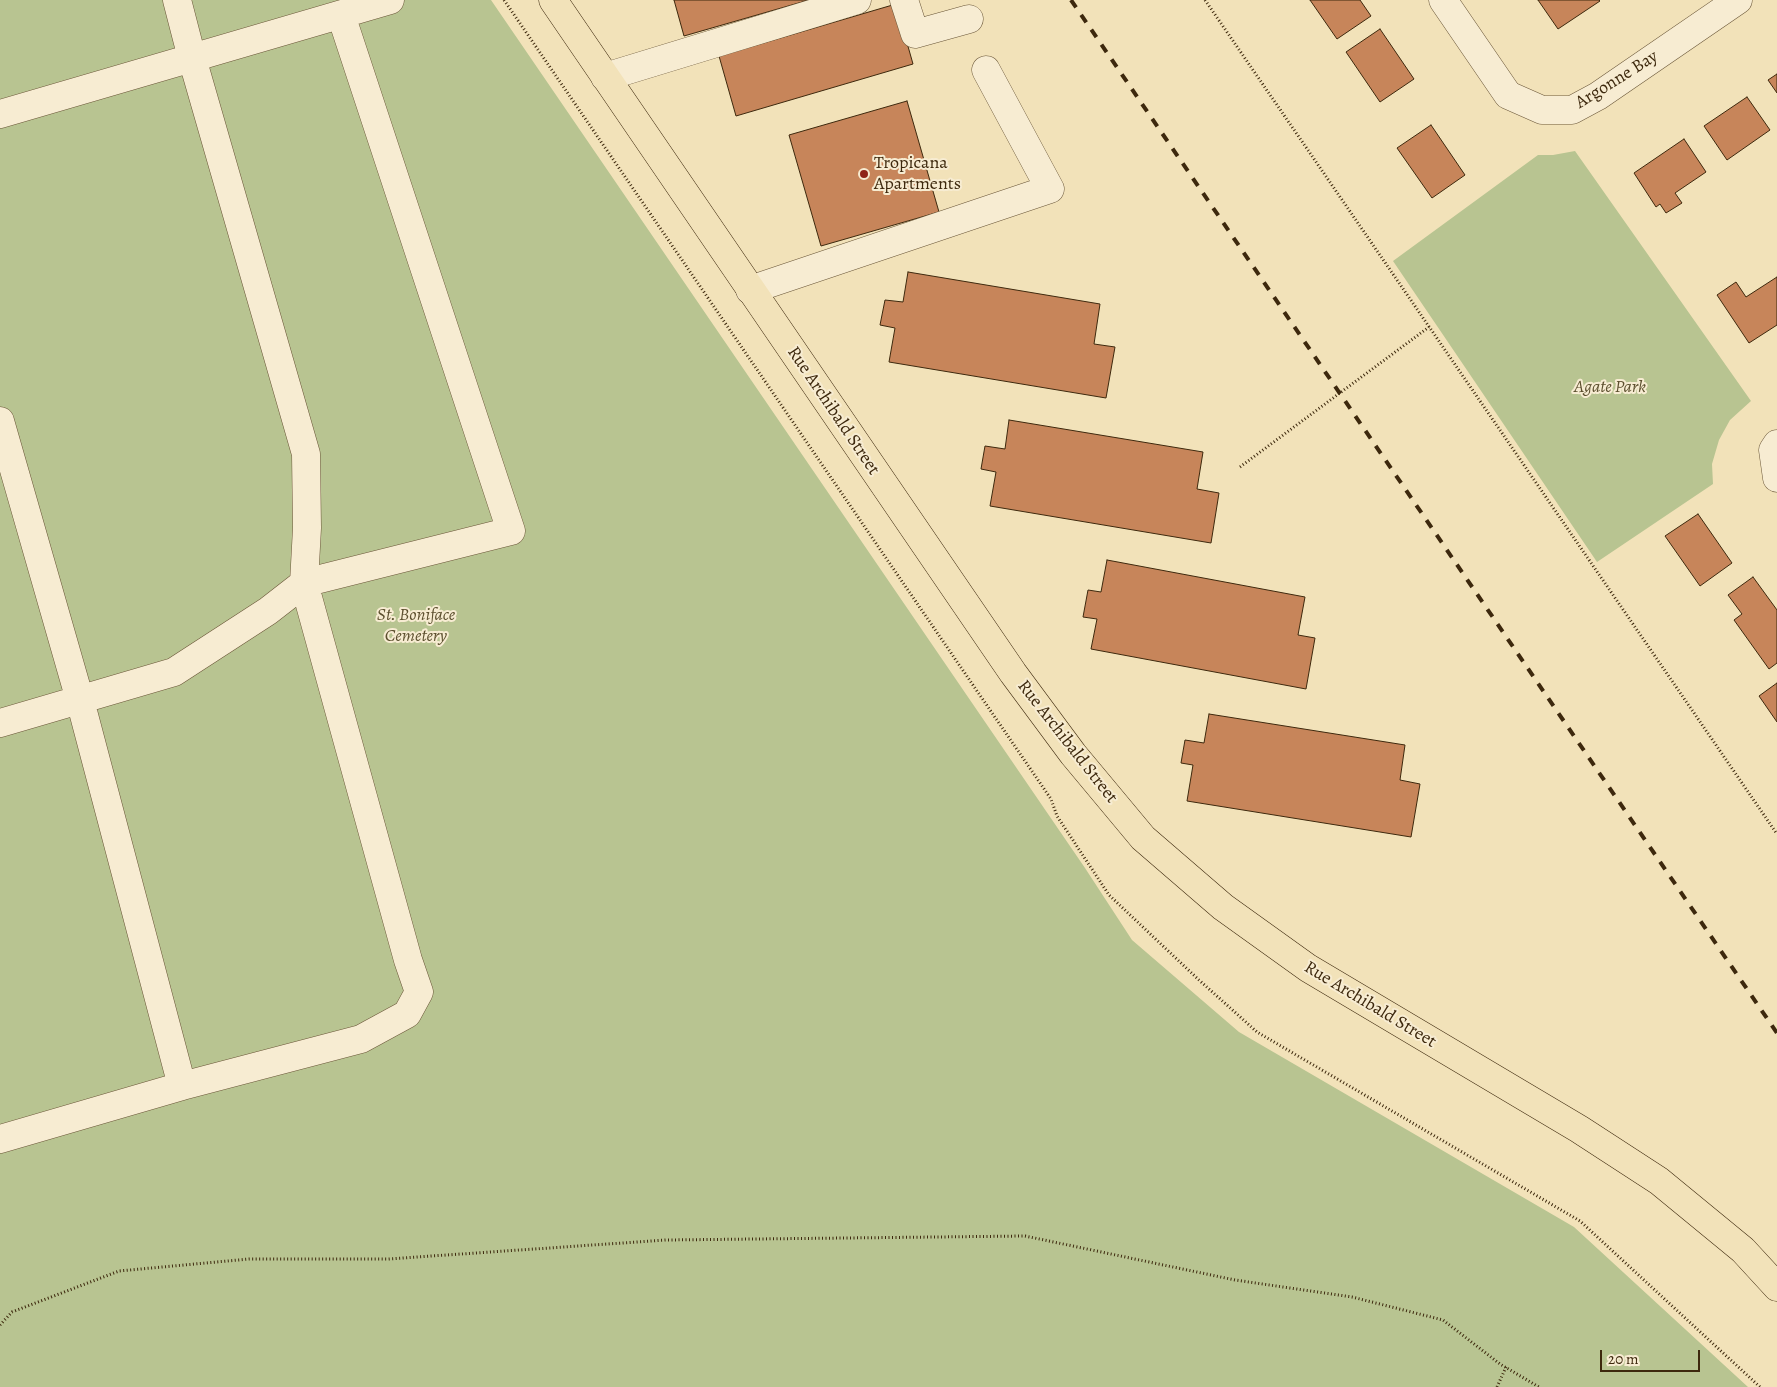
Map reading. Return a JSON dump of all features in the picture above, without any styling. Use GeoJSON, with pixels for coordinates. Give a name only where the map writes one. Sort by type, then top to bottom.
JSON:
{"type":"FeatureCollection","features":[{"type":"Feature","properties":{"kind":"main road","name":"Rue Archibald Street"},"geometry":{"type":"LineString","coordinates":[[553,0],[1013,673],[1074,754],[1143,838],[1224,907],[1308,968],[1579,1129],[1659,1181],[1743,1250],[1777,1287]]}},
{"type":"Feature","properties":{"kind":"street"},"geometry":{"type":"LineString","coordinates":[[0,1139],[182,1086],[361,1039],[407,1014],[419,992],[408,960],[304,583],[307,528],[306,454],[177,0]]}},
{"type":"Feature","properties":{"kind":"street"},"geometry":{"type":"LineString","coordinates":[[0,114],[390,0]]}},
{"type":"Feature","properties":{"kind":"street"},"geometry":{"type":"LineString","coordinates":[[605,77],[857,0]]}},
{"type":"Feature","properties":{"kind":"street"},"geometry":{"type":"LineString","coordinates":[[904,0],[915,34],[969,19]]}},
{"type":"Feature","properties":{"kind":"street","name":"Argonne Bay"},"geometry":{"type":"LineString","coordinates":[[1444,0],[1508,95],[1542,110],[1572,110],[1598,96],[1738,0]]}},
{"type":"Feature","properties":{"kind":"street"},"geometry":{"type":"LineString","coordinates":[[0,723],[174,672],[268,611],[304,583],[511,531],[341,15]]}},
{"type":"Feature","properties":{"kind":"street"},"geometry":{"type":"LineString","coordinates":[[750,290],[1050,189],[986,70]]}},
{"type":"Feature","properties":{"kind":"street"},"geometry":{"type":"LineString","coordinates":[[0,421],[80,700],[182,1086]]}},
{"type":"Feature","properties":{"kind":"street"},"geometry":{"type":"LineString","coordinates":[[1777,444],[1773,450],[1777,478]]}},
{"type":"Feature","properties":{"kind":"path"},"geometry":{"type":"LineString","coordinates":[[1205,0],[1777,834]]}},
{"type":"Feature","properties":{"kind":"path"},"geometry":{"type":"LineString","coordinates":[[1240,467],[1429,327]]}},
{"type":"Feature","properties":{"kind":"path"},"geometry":{"type":"LineString","coordinates":[[0,1325],[12,1312],[119,1271],[250,1259],[388,1259],[666,1240],[1025,1236],[1235,1280],[1352,1297],[1443,1320],[1506,1367],[1539,1387]]}},
{"type":"Feature","properties":{"kind":"path"},"geometry":{"type":"LineString","coordinates":[[1497,1387],[1506,1367]]}},
{"type":"Feature","properties":{"kind":"green space","name":"St. Boniface Cemetery"},"geometry":{"type":"Polygon","coordinates":[[[0,0],[491,0],[1085,868],[1132,940],[1239,1032],[1574,1227],[1748,1387],[0,1387],[0,0]]]}},
{"type":"Feature","properties":{"kind":"green space","name":"Agate Park"},"geometry":{"type":"Polygon","coordinates":[[[1575,151],[1751,401],[1730,420],[1719,440],[1712,464],[1713,484],[1597,562],[1393,261],[1538,155],[1553,155],[1575,151]]]}},
{"type":"Feature","properties":{"kind":"building"},"geometry":{"type":"Polygon","coordinates":[[[674,0],[809,0],[684,36],[674,0]]]}},
{"type":"Feature","properties":{"kind":"building"},"geometry":{"type":"Polygon","coordinates":[[[1310,0],[1360,0],[1371,16],[1337,39],[1310,0]]]}},
{"type":"Feature","properties":{"kind":"building"},"geometry":{"type":"Polygon","coordinates":[[[1538,0],[1599,0],[1600,1],[1558,29],[1538,0]]]}},
{"type":"Feature","properties":{"kind":"building"},"geometry":{"type":"Polygon","coordinates":[[[896,4],[913,64],[736,116],[719,56],[896,4]]]}},
{"type":"Feature","properties":{"kind":"building"},"geometry":{"type":"Polygon","coordinates":[[[1380,29],[1414,79],[1380,102],[1346,52],[1380,29]]]}},
{"type":"Feature","properties":{"kind":"building"},"geometry":{"type":"Polygon","coordinates":[[[1777,74],[1777,93],[1768,80],[1777,74]]]}},
{"type":"Feature","properties":{"kind":"building"},"geometry":{"type":"Polygon","coordinates":[[[1747,97],[1770,130],[1727,160],[1704,126],[1747,97]]]}},
{"type":"Feature","properties":{"kind":"building","name":"Tropicana Apartments"},"geometry":{"type":"Polygon","coordinates":[[[907,101],[939,212],[821,246],[789,135],[907,101]]]}},
{"type":"Feature","properties":{"kind":"building"},"geometry":{"type":"Polygon","coordinates":[[[1431,125],[1465,175],[1432,198],[1397,148],[1431,125]]]}},
{"type":"Feature","properties":{"kind":"building"},"geometry":{"type":"Polygon","coordinates":[[[1684,139],[1706,172],[1675,193],[1682,203],[1666,213],[1660,204],[1656,207],[1634,173],[1684,139]]]}},
{"type":"Feature","properties":{"kind":"building"},"geometry":{"type":"Polygon","coordinates":[[[908,272],[1100,304],[1094,344],[1115,347],[1106,398],[889,362],[895,328],[880,325],[885,300],[903,302],[908,272]]]}},
{"type":"Feature","properties":{"kind":"building"},"geometry":{"type":"Polygon","coordinates":[[[1777,277],[1777,325],[1749,343],[1717,295],[1736,282],[1746,297],[1777,277]]]}},
{"type":"Feature","properties":{"kind":"building"},"geometry":{"type":"Polygon","coordinates":[[[1009,420],[1203,452],[1197,489],[1219,493],[1211,543],[990,506],[996,472],[981,469],[985,446],[1005,449],[1009,420]]]}},
{"type":"Feature","properties":{"kind":"building"},"geometry":{"type":"Polygon","coordinates":[[[1698,514],[1732,563],[1700,586],[1665,536],[1698,514]]]}},
{"type":"Feature","properties":{"kind":"building"},"geometry":{"type":"Polygon","coordinates":[[[1107,560],[1305,597],[1298,635],[1315,638],[1306,689],[1091,649],[1097,619],[1083,617],[1088,590],[1101,592],[1107,560]]]}},
{"type":"Feature","properties":{"kind":"building"},"geometry":{"type":"Polygon","coordinates":[[[1753,577],[1777,610],[1777,663],[1769,669],[1734,620],[1742,614],[1728,595],[1753,577]]]}},
{"type":"Feature","properties":{"kind":"building"},"geometry":{"type":"Polygon","coordinates":[[[1777,683],[1777,722],[1759,696],[1777,683]]]}},
{"type":"Feature","properties":{"kind":"building"},"geometry":{"type":"Polygon","coordinates":[[[1209,714],[1405,745],[1400,780],[1420,784],[1411,837],[1187,801],[1193,765],[1181,763],[1185,740],[1204,743],[1209,714]]]}},
{"type":"Feature","properties":{"kind":"railway"},"geometry":{"type":"LineString","coordinates":[[1071,0],[1777,1033]]}},
{"type":"Feature","properties":{"kind":"place","name":"Tropicana Apartments"},"geometry":{"type":"Point","coordinates":[864,174]}}]}
